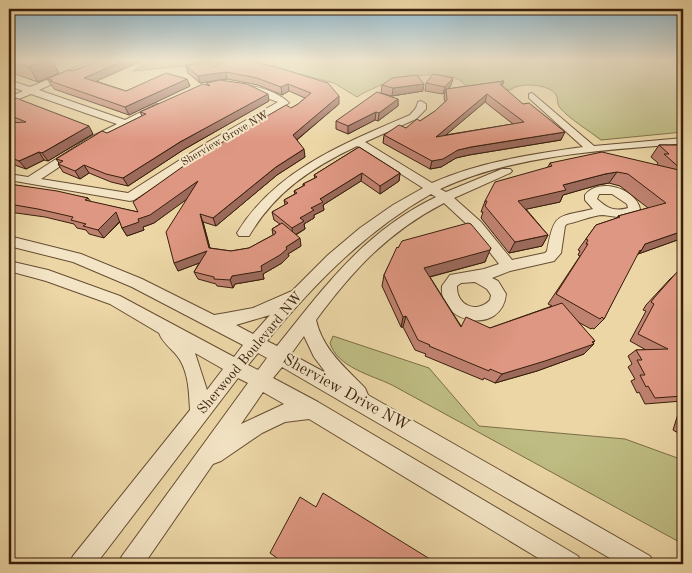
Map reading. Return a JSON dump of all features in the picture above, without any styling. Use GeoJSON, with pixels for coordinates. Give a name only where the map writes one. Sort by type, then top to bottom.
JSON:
{"type":"FeatureCollection","features":[{"type":"Feature","properties":{"kind":"street"},"geometry":{"type":"LineString","coordinates":[[21,87],[125,123]]}},
{"type":"Feature","properties":{"kind":"street"},"geometry":{"type":"LineString","coordinates":[[9,100],[39,87]]}},
{"type":"Feature","properties":{"kind":"street","name":"Sherview Grove NW"},"geometry":{"type":"LineString","coordinates":[[9,177],[130,197],[204,149],[284,103],[280,99],[242,87]]}},
{"type":"Feature","properties":{"kind":"street"},"geometry":{"type":"LineString","coordinates":[[9,91],[113,129]]}},
{"type":"Feature","properties":{"kind":"street"},"geometry":{"type":"LineString","coordinates":[[532,96],[591,148]]}},
{"type":"Feature","properties":{"kind":"street"},"geometry":{"type":"LineString","coordinates":[[32,180],[65,157],[113,129],[171,102]]}},
{"type":"Feature","properties":{"kind":"street"},"geometry":{"type":"LineString","coordinates":[[244,233],[251,219],[285,186],[318,164],[358,142],[414,116],[420,109],[421,104]]}},
{"type":"Feature","properties":{"kind":"street"},"geometry":{"type":"LineString","coordinates":[[678,141],[683,150]]}},
{"type":"Feature","properties":{"kind":"street","name":"Sherwood Boulevard NW"},"geometry":{"type":"LineString","coordinates":[[81,564],[236,367],[300,292],[344,249],[401,204],[432,187],[471,172],[501,164],[591,148],[678,141]]}},
{"type":"Feature","properties":{"kind":"street"},"geometry":{"type":"LineString","coordinates":[[358,142],[432,187],[445,197],[476,224],[510,266]]}},
{"type":"Feature","properties":{"kind":"street","name":"Sherwood Boulevard NW"},"geometry":{"type":"LineString","coordinates":[[130,564],[279,356],[342,274],[374,243],[408,218],[445,197],[540,158]]}},
{"type":"Feature","properties":{"kind":"street"},"geometry":{"type":"LineString","coordinates":[[476,276],[549,257],[554,253],[559,225],[563,221],[604,211]]}},
{"type":"Feature","properties":{"kind":"street","name":"Sherview Drive NW"},"geometry":{"type":"LineString","coordinates":[[9,241],[76,258],[137,283],[256,343],[368,405],[642,564]]}},
{"type":"Feature","properties":{"kind":"street"},"geometry":{"type":"LineString","coordinates":[[9,266],[48,276],[115,300],[311,409],[570,564]]}},
{"type":"Feature","properties":{"kind":"street"},"geometry":{"type":"LineString","coordinates":[[213,322],[239,320],[262,312],[300,292]]}},
{"type":"Feature","properties":{"kind":"street"},"geometry":{"type":"LineString","coordinates":[[308,319],[310,333],[318,350],[368,405]]}},
{"type":"Feature","properties":{"kind":"street"},"geometry":{"type":"LineString","coordinates":[[159,324],[188,357],[197,383],[200,414]]}},
{"type":"Feature","properties":{"kind":"street"},"geometry":{"type":"LineString","coordinates":[[205,460],[255,426],[284,413],[311,409]]}},
{"type":"Feature","properties":{"kind":"shaded area"},"geometry":{"type":"Polygon","coordinates":[[[340,87],[377,87],[367,91],[357,97],[340,87]]]}},
{"type":"Feature","properties":{"kind":"shaded area"},"geometry":{"type":"Polygon","coordinates":[[[466,87],[516,87],[510,90],[500,88],[470,92],[466,87]]]}},
{"type":"Feature","properties":{"kind":"shaded area"},"geometry":{"type":"Polygon","coordinates":[[[542,87],[683,87],[683,132],[601,140],[564,112],[558,104],[555,93],[542,87]]]}},
{"type":"Feature","properties":{"kind":"shaded area"},"geometry":{"type":"Polygon","coordinates":[[[333,336],[429,368],[479,426],[625,439],[683,460],[683,544],[392,385],[347,364],[334,351],[330,343],[333,336]]]}},
{"type":"Feature","properties":{"kind":"building"},"geometry":{"type":"Polygon","coordinates":[[[67,87],[112,87],[126,91],[135,87],[170,87],[125,107],[67,87]]]}},
{"type":"Feature","properties":{"kind":"building"},"geometry":{"type":"Polygon","coordinates":[[[197,87],[253,87],[268,94],[180,142],[123,178],[106,174],[84,165],[75,171],[58,164],[63,161],[56,159],[102,131],[107,133],[146,114],[140,112],[197,87]]]}},
{"type":"Feature","properties":{"kind":"building"},"geometry":{"type":"Polygon","coordinates":[[[295,87],[331,87],[339,96],[293,135],[304,149],[276,167],[213,218],[200,214],[209,248],[231,251],[249,248],[275,234],[276,232],[272,229],[282,223],[300,238],[286,247],[287,249],[280,255],[261,266],[262,271],[232,276],[230,280],[214,279],[214,277],[194,272],[207,251],[174,263],[166,232],[198,181],[150,215],[138,219],[139,222],[122,228],[116,212],[98,230],[71,220],[73,217],[9,204],[9,184],[57,191],[88,198],[85,200],[138,212],[133,202],[192,160],[286,105],[291,108],[311,93],[295,87]]]}},
{"type":"Feature","properties":{"kind":"building"},"geometry":{"type":"Polygon","coordinates":[[[462,87],[503,87],[523,104],[529,103],[565,132],[471,147],[458,150],[443,159],[432,161],[384,135],[399,125],[406,128],[417,119],[420,121],[447,100],[446,89],[462,87]],[[487,94],[436,137],[524,122],[487,94]]]}},
{"type":"Feature","properties":{"kind":"building"},"geometry":{"type":"Polygon","coordinates":[[[377,92],[398,99],[379,113],[376,112],[348,126],[336,121],[377,92]]]}},
{"type":"Feature","properties":{"kind":"building"},"geometry":{"type":"Polygon","coordinates":[[[16,98],[89,126],[42,153],[39,152],[19,161],[9,157],[9,123],[26,122],[9,115],[9,99],[16,98]]]}},
{"type":"Feature","properties":{"kind":"building"},"geometry":{"type":"Polygon","coordinates":[[[659,145],[683,145],[683,171],[664,154],[669,154],[659,145]]]}},
{"type":"Feature","properties":{"kind":"building"},"geometry":{"type":"Polygon","coordinates":[[[359,147],[400,173],[380,186],[362,173],[320,199],[323,202],[311,208],[314,210],[300,218],[304,221],[292,228],[272,212],[288,203],[284,200],[297,193],[294,191],[305,185],[303,184],[317,177],[314,175],[359,147]]]}},
{"type":"Feature","properties":{"kind":"building"},"geometry":{"type":"Polygon","coordinates":[[[602,152],[683,171],[683,231],[645,244],[640,250],[604,319],[602,317],[600,319],[556,294],[588,244],[586,244],[588,240],[586,239],[596,225],[620,217],[618,216],[666,203],[628,174],[617,172],[605,174],[563,185],[566,190],[518,201],[548,235],[515,242],[485,206],[487,201],[485,201],[495,182],[552,166],[550,163],[602,152]]]}},
{"type":"Feature","properties":{"kind":"building"},"geometry":{"type":"Polygon","coordinates":[[[468,223],[471,224],[491,248],[490,250],[424,268],[461,327],[466,317],[490,328],[562,303],[595,341],[592,342],[594,344],[502,374],[490,369],[489,371],[418,340],[406,316],[403,317],[384,275],[397,247],[402,241],[468,223]]]}},
{"type":"Feature","properties":{"kind":"building"},"geometry":{"type":"Polygon","coordinates":[[[683,268],[683,339],[679,357],[683,363],[683,396],[655,398],[648,386],[646,387],[640,375],[645,375],[637,360],[642,360],[636,350],[668,349],[638,334],[654,304],[651,302],[678,271],[683,268]]]}},
{"type":"Feature","properties":{"kind":"building"},"geometry":{"type":"Polygon","coordinates":[[[323,493],[438,564],[284,564],[270,553],[300,497],[316,507],[323,493]]]}}]}
